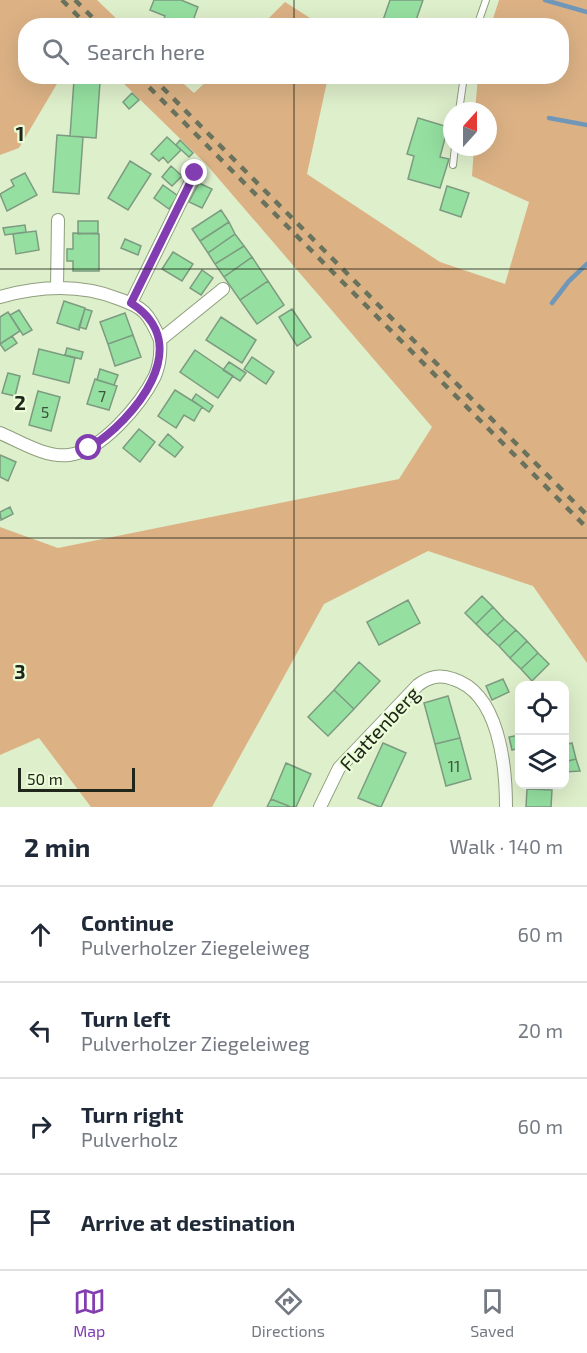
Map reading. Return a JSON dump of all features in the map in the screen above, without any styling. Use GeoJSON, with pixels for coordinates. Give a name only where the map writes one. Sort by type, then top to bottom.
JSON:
{"type":"FeatureCollection","features":[{"type":"Feature","properties":{"kind":"street"},"geometry":{"type":"LineString","coordinates":[[131,303],[195,173]]}},
{"type":"Feature","properties":{"kind":"street"},"geometry":{"type":"LineString","coordinates":[[57,288],[58,220]]}},
{"type":"Feature","properties":{"kind":"street"},"geometry":{"type":"LineString","coordinates":[[0,297],[24,291],[57,288],[87,290],[131,303],[143,311],[153,325],[160,340],[161,355],[156,374],[142,397],[107,437],[89,448],[71,455],[52,455],[0,433]]}},
{"type":"Feature","properties":{"kind":"street"},"geometry":{"type":"LineString","coordinates":[[160,340],[224,289]]}},
{"type":"Feature","properties":{"kind":"street","name":"Flattenberg"},"geometry":{"type":"LineString","coordinates":[[320,807],[339,768],[418,685],[430,677],[447,677],[463,682],[476,691],[495,726],[506,779],[506,807]]}},
{"type":"Feature","properties":{"kind":"lane"},"geometry":{"type":"LineString","coordinates":[[480,18],[486,0]]}},
{"type":"Feature","properties":{"kind":"lane"},"geometry":{"type":"LineString","coordinates":[[460,102],[463,84]]}},
{"type":"Feature","properties":{"kind":"lane"},"geometry":{"type":"LineString","coordinates":[[453,165],[454,156]]}},
{"type":"Feature","properties":{"kind":"shaded area"},"geometry":{"type":"Polygon","coordinates":[[[0,0],[97,0],[116,18],[18,18],[18,84],[57,84],[19,148],[0,155],[0,0]]]}},
{"type":"Feature","properties":{"kind":"shaded area"},"geometry":{"type":"Polygon","coordinates":[[[499,0],[587,0],[587,663],[533,586],[428,551],[324,604],[212,807],[91,807],[39,738],[0,755],[0,527],[58,548],[399,479],[432,427],[206,164],[124,84],[184,84],[194,93],[204,84],[326,84],[307,174],[440,262],[505,284],[529,202],[472,176],[473,156],[497,156],[497,102],[476,102],[477,84],[569,84],[569,18],[493,18],[499,0]]]}},
{"type":"Feature","properties":{"kind":"shaded area"},"geometry":{"type":"Polygon","coordinates":[[[285,2],[310,18],[269,18],[285,2]]]}},
{"type":"Feature","properties":{"kind":"building"},"geometry":{"type":"Polygon","coordinates":[[[154,0],[181,0],[198,7],[194,18],[164,18],[165,16],[150,10],[154,0]]]}},
{"type":"Feature","properties":{"kind":"building"},"geometry":{"type":"Polygon","coordinates":[[[390,0],[423,0],[417,18],[384,18],[390,0]]]}},
{"type":"Feature","properties":{"kind":"building"},"geometry":{"type":"Polygon","coordinates":[[[74,84],[100,84],[96,138],[70,136],[74,84]]]}},
{"type":"Feature","properties":{"kind":"building"},"geometry":{"type":"Polygon","coordinates":[[[132,93],[139,100],[129,109],[123,102],[132,93]]]}},
{"type":"Feature","properties":{"kind":"building"},"geometry":{"type":"Polygon","coordinates":[[[418,118],[443,126],[443,146],[440,157],[449,159],[440,188],[408,179],[414,156],[407,154],[418,118]]]}},
{"type":"Feature","properties":{"kind":"building"},"geometry":{"type":"Polygon","coordinates":[[[57,135],[83,137],[79,194],[53,192],[57,135]]]}},
{"type":"Feature","properties":{"kind":"building"},"geometry":{"type":"Polygon","coordinates":[[[167,137],[181,150],[168,163],[163,157],[159,161],[151,154],[167,137]]]}},
{"type":"Feature","properties":{"kind":"building"},"geometry":{"type":"Polygon","coordinates":[[[180,140],[193,153],[189,157],[176,145],[180,140]]]}},
{"type":"Feature","properties":{"kind":"building"},"geometry":{"type":"Polygon","coordinates":[[[130,161],[151,174],[128,210],[108,198],[130,161]]]}},
{"type":"Feature","properties":{"kind":"building"},"geometry":{"type":"Polygon","coordinates":[[[171,166],[182,176],[172,186],[162,177],[171,166]]]}},
{"type":"Feature","properties":{"kind":"building"},"geometry":{"type":"Polygon","coordinates":[[[25,173],[37,195],[7,211],[0,194],[14,186],[11,180],[25,173]]]}},
{"type":"Feature","properties":{"kind":"building"},"geometry":{"type":"Polygon","coordinates":[[[199,183],[212,189],[202,208],[189,202],[199,183]]]}},
{"type":"Feature","properties":{"kind":"building"},"geometry":{"type":"Polygon","coordinates":[[[163,185],[178,196],[169,209],[154,198],[163,185]]]}},
{"type":"Feature","properties":{"kind":"building"},"geometry":{"type":"Polygon","coordinates":[[[447,186],[469,193],[461,217],[440,210],[447,186]]]}},
{"type":"Feature","properties":{"kind":"building"},"geometry":{"type":"Polygon","coordinates":[[[221,210],[229,222],[200,241],[192,229],[221,210]]]}},
{"type":"Feature","properties":{"kind":"building"},"geometry":{"type":"Polygon","coordinates":[[[78,221],[98,221],[98,233],[78,234],[78,221]]]}},
{"type":"Feature","properties":{"kind":"building"},"geometry":{"type":"Polygon","coordinates":[[[229,222],[235,234],[208,253],[200,241],[229,222]]]}},
{"type":"Feature","properties":{"kind":"building"},"geometry":{"type":"Polygon","coordinates":[[[25,225],[26,232],[5,235],[3,228],[25,225]]]}},
{"type":"Feature","properties":{"kind":"building"},"geometry":{"type":"Polygon","coordinates":[[[36,231],[39,250],[16,254],[13,234],[36,231]]]}},
{"type":"Feature","properties":{"kind":"building"},"geometry":{"type":"Polygon","coordinates":[[[73,233],[99,234],[99,271],[73,271],[73,261],[67,261],[67,249],[73,249],[73,233]]]}},
{"type":"Feature","properties":{"kind":"building"},"geometry":{"type":"Polygon","coordinates":[[[235,234],[244,246],[215,264],[208,253],[235,234]]]}},
{"type":"Feature","properties":{"kind":"building"},"geometry":{"type":"Polygon","coordinates":[[[125,239],[141,246],[138,255],[121,248],[125,239]]]}},
{"type":"Feature","properties":{"kind":"building"},"geometry":{"type":"Polygon","coordinates":[[[244,246],[252,257],[224,277],[215,264],[244,246]]]}},
{"type":"Feature","properties":{"kind":"building"},"geometry":{"type":"Polygon","coordinates":[[[173,252],[193,264],[182,281],[162,269],[173,252]]]}},
{"type":"Feature","properties":{"kind":"building"},"geometry":{"type":"Polygon","coordinates":[[[252,257],[268,281],[240,300],[224,277],[252,257]]]}},
{"type":"Feature","properties":{"kind":"building"},"geometry":{"type":"Polygon","coordinates":[[[202,270],[213,278],[201,295],[190,288],[202,270]]]}},
{"type":"Feature","properties":{"kind":"building"},"geometry":{"type":"Polygon","coordinates":[[[268,281],[284,305],[257,324],[240,300],[268,281]]]}},
{"type":"Feature","properties":{"kind":"building"},"geometry":{"type":"Polygon","coordinates":[[[64,301],[85,308],[79,330],[57,323],[64,301]]]}},
{"type":"Feature","properties":{"kind":"building"},"geometry":{"type":"Polygon","coordinates":[[[85,309],[92,311],[86,329],[79,327],[85,309]]]}},
{"type":"Feature","properties":{"kind":"building"},"geometry":{"type":"Polygon","coordinates":[[[292,309],[311,337],[297,346],[279,317],[292,309]]]}},
{"type":"Feature","properties":{"kind":"building"},"geometry":{"type":"Polygon","coordinates":[[[19,310],[32,330],[23,335],[10,315],[19,310]]]}},
{"type":"Feature","properties":{"kind":"building"},"geometry":{"type":"Polygon","coordinates":[[[8,312],[20,331],[0,344],[0,317],[8,312]]]}},
{"type":"Feature","properties":{"kind":"building"},"geometry":{"type":"Polygon","coordinates":[[[125,313],[133,335],[108,344],[100,322],[125,313]]]}},
{"type":"Feature","properties":{"kind":"building"},"geometry":{"type":"Polygon","coordinates":[[[221,317],[256,340],[242,363],[206,340],[221,317]]]}},
{"type":"Feature","properties":{"kind":"building"},"geometry":{"type":"Polygon","coordinates":[[[133,335],[141,357],[115,366],[108,344],[133,335]]]}},
{"type":"Feature","properties":{"kind":"building"},"geometry":{"type":"Polygon","coordinates":[[[12,336],[17,343],[5,351],[0,344],[12,336]]]}},
{"type":"Feature","properties":{"kind":"building"},"geometry":{"type":"Polygon","coordinates":[[[67,348],[83,352],[81,359],[65,355],[67,348]]]}},
{"type":"Feature","properties":{"kind":"building"},"geometry":{"type":"Polygon","coordinates":[[[39,349],[75,358],[69,383],[33,374],[39,349]]]}},
{"type":"Feature","properties":{"kind":"building"},"geometry":{"type":"Polygon","coordinates":[[[195,350],[233,376],[218,398],[180,372],[195,350]]]}},
{"type":"Feature","properties":{"kind":"building"},"geometry":{"type":"Polygon","coordinates":[[[252,357],[274,372],[266,384],[244,369],[252,357]]]}},
{"type":"Feature","properties":{"kind":"building"},"geometry":{"type":"Polygon","coordinates":[[[229,362],[246,373],[240,381],[223,370],[229,362]]]}},
{"type":"Feature","properties":{"kind":"building"},"geometry":{"type":"Polygon","coordinates":[[[100,369],[118,375],[114,385],[97,380],[100,369]]]}},
{"type":"Feature","properties":{"kind":"building"},"geometry":{"type":"Polygon","coordinates":[[[8,373],[20,376],[15,396],[2,393],[8,373]]]}},
{"type":"Feature","properties":{"kind":"building"},"geometry":{"type":"Polygon","coordinates":[[[95,379],[117,386],[109,410],[87,404],[95,379]]]}},
{"type":"Feature","properties":{"kind":"building"},"geometry":{"type":"Polygon","coordinates":[[[175,390],[202,407],[194,421],[184,415],[176,428],[158,416],[175,390]]]}},
{"type":"Feature","properties":{"kind":"building"},"geometry":{"type":"Polygon","coordinates":[[[38,391],[60,397],[51,431],[29,425],[38,391]]]}},
{"type":"Feature","properties":{"kind":"building"},"geometry":{"type":"Polygon","coordinates":[[[196,394],[213,406],[209,412],[192,400],[196,394]]]}},
{"type":"Feature","properties":{"kind":"building"},"geometry":{"type":"Polygon","coordinates":[[[139,429],[155,442],[140,462],[123,448],[139,429]]]}},
{"type":"Feature","properties":{"kind":"building"},"geometry":{"type":"Polygon","coordinates":[[[168,434],[183,447],[175,457],[159,445],[168,434]]]}},
{"type":"Feature","properties":{"kind":"building"},"geometry":{"type":"Polygon","coordinates":[[[0,455],[16,462],[8,481],[0,477],[0,455]]]}},
{"type":"Feature","properties":{"kind":"building"},"geometry":{"type":"Polygon","coordinates":[[[10,507],[13,514],[1,520],[0,512],[10,507]]]}},
{"type":"Feature","properties":{"kind":"building"},"geometry":{"type":"Polygon","coordinates":[[[482,596],[493,607],[476,624],[465,613],[482,596]]]}},
{"type":"Feature","properties":{"kind":"building"},"geometry":{"type":"Polygon","coordinates":[[[408,600],[420,623],[379,645],[367,622],[408,600]]]}},
{"type":"Feature","properties":{"kind":"building"},"geometry":{"type":"Polygon","coordinates":[[[493,607],[504,619],[487,635],[476,624],[493,607]]]}},
{"type":"Feature","properties":{"kind":"building"},"geometry":{"type":"Polygon","coordinates":[[[504,619],[516,630],[499,646],[487,635],[504,619]]]}},
{"type":"Feature","properties":{"kind":"building"},"geometry":{"type":"Polygon","coordinates":[[[516,630],[527,641],[510,658],[499,646],[516,630]]]}},
{"type":"Feature","properties":{"kind":"building"},"geometry":{"type":"Polygon","coordinates":[[[527,641],[538,653],[521,669],[510,658],[527,641]]]}},
{"type":"Feature","properties":{"kind":"building"},"geometry":{"type":"Polygon","coordinates":[[[538,653],[549,664],[532,681],[521,669],[538,653]]]}},
{"type":"Feature","properties":{"kind":"building"},"geometry":{"type":"Polygon","coordinates":[[[359,662],[380,681],[354,709],[334,690],[359,662]]]}},
{"type":"Feature","properties":{"kind":"building"},"geometry":{"type":"Polygon","coordinates":[[[503,679],[509,692],[492,700],[486,686],[503,679]]]}},
{"type":"Feature","properties":{"kind":"building"},"geometry":{"type":"Polygon","coordinates":[[[334,690],[354,709],[328,736],[308,717],[334,690]]]}},
{"type":"Feature","properties":{"kind":"building"},"geometry":{"type":"Polygon","coordinates":[[[448,696],[460,738],[435,744],[424,703],[448,696]]]}},
{"type":"Feature","properties":{"kind":"building"},"geometry":{"type":"Polygon","coordinates":[[[515,736],[515,749],[512,750],[509,737],[515,736]]]}},
{"type":"Feature","properties":{"kind":"building"},"geometry":{"type":"Polygon","coordinates":[[[460,738],[471,779],[446,786],[435,744],[460,738]]]}},
{"type":"Feature","properties":{"kind":"building"},"geometry":{"type":"Polygon","coordinates":[[[383,743],[406,753],[380,807],[358,798],[383,743]]]}},
{"type":"Feature","properties":{"kind":"building"},"geometry":{"type":"Polygon","coordinates":[[[572,743],[576,759],[569,761],[569,744],[572,743]]]}},
{"type":"Feature","properties":{"kind":"building"},"geometry":{"type":"Polygon","coordinates":[[[576,759],[580,771],[569,772],[569,761],[576,759]]]}},
{"type":"Feature","properties":{"kind":"building"},"geometry":{"type":"Polygon","coordinates":[[[286,763],[311,774],[296,807],[271,799],[286,763]]]}},
{"type":"Feature","properties":{"kind":"building"},"geometry":{"type":"Polygon","coordinates":[[[527,789],[552,790],[551,807],[526,807],[527,789]]]}},
{"type":"Feature","properties":{"kind":"building"},"geometry":{"type":"Polygon","coordinates":[[[271,799],[291,807],[267,807],[271,799]]]}},
{"type":"Feature","properties":{"kind":"waterway"},"geometry":{"type":"LineString","coordinates":[[545,0],[587,12]]}},
{"type":"Feature","properties":{"kind":"waterway"},"geometry":{"type":"LineString","coordinates":[[549,118],[587,125]]}},
{"type":"Feature","properties":{"kind":"waterway"},"geometry":{"type":"LineString","coordinates":[[552,303],[569,281],[587,264]]}},
{"type":"Feature","properties":{"kind":"railway"},"geometry":{"type":"LineString","coordinates":[[62,0],[80,18]]}},
{"type":"Feature","properties":{"kind":"railway"},"geometry":{"type":"LineString","coordinates":[[75,0],[93,18]]}},
{"type":"Feature","properties":{"kind":"railway"},"geometry":{"type":"LineString","coordinates":[[146,84],[587,528]]}},
{"type":"Feature","properties":{"kind":"railway"},"geometry":{"type":"LineString","coordinates":[[159,84],[587,515]]}},
{"type":"Feature","properties":{"kind":"route"},"geometry":{"type":"LineString","coordinates":[[89,448],[107,437],[142,397],[156,374],[161,355],[160,340],[143,311],[131,303],[195,173]]}}]}
